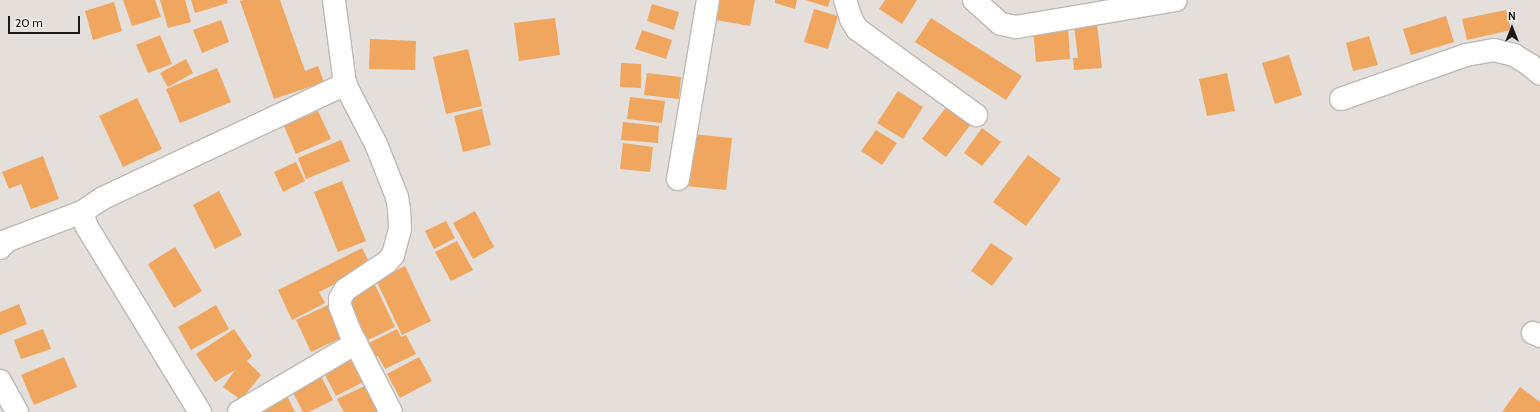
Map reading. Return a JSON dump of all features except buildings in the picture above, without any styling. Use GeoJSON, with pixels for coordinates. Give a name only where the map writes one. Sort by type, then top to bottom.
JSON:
{"type":"FeatureCollection","features":[{"type":"Feature","properties":{"kind":"street"},"geometry":{"type":"LineString","coordinates":[[334,0],[345,84],[376,144],[397,197],[400,209],[400,230],[393,255],[387,262],[345,290],[340,299],[340,306],[356,343],[391,412]]}},
{"type":"Feature","properties":{"kind":"street"},"geometry":{"type":"LineString","coordinates":[[678,179],[708,0]]}},
{"type":"Feature","properties":{"kind":"street"},"geometry":{"type":"LineString","coordinates":[[845,0],[851,19],[857,29],[976,115]]}},
{"type":"Feature","properties":{"kind":"street"},"geometry":{"type":"LineString","coordinates":[[974,0],[1001,24],[1016,27],[1176,0]]}},
{"type":"Feature","properties":{"kind":"street"},"geometry":{"type":"LineString","coordinates":[[1341,99],[1466,55],[1494,50],[1514,55],[1530,65],[1540,74]]}},
{"type":"Feature","properties":{"kind":"street"},"geometry":{"type":"LineString","coordinates":[[0,248],[6,241],[82,212],[103,198],[345,84]]}},
{"type":"Feature","properties":{"kind":"street"},"geometry":{"type":"LineString","coordinates":[[82,212],[87,227],[200,412]]}},
{"type":"Feature","properties":{"kind":"street"},"geometry":{"type":"LineString","coordinates":[[239,412],[356,343]]}},
{"type":"Feature","properties":{"kind":"street"},"geometry":{"type":"LineString","coordinates":[[0,381],[17,412]]}}]}
